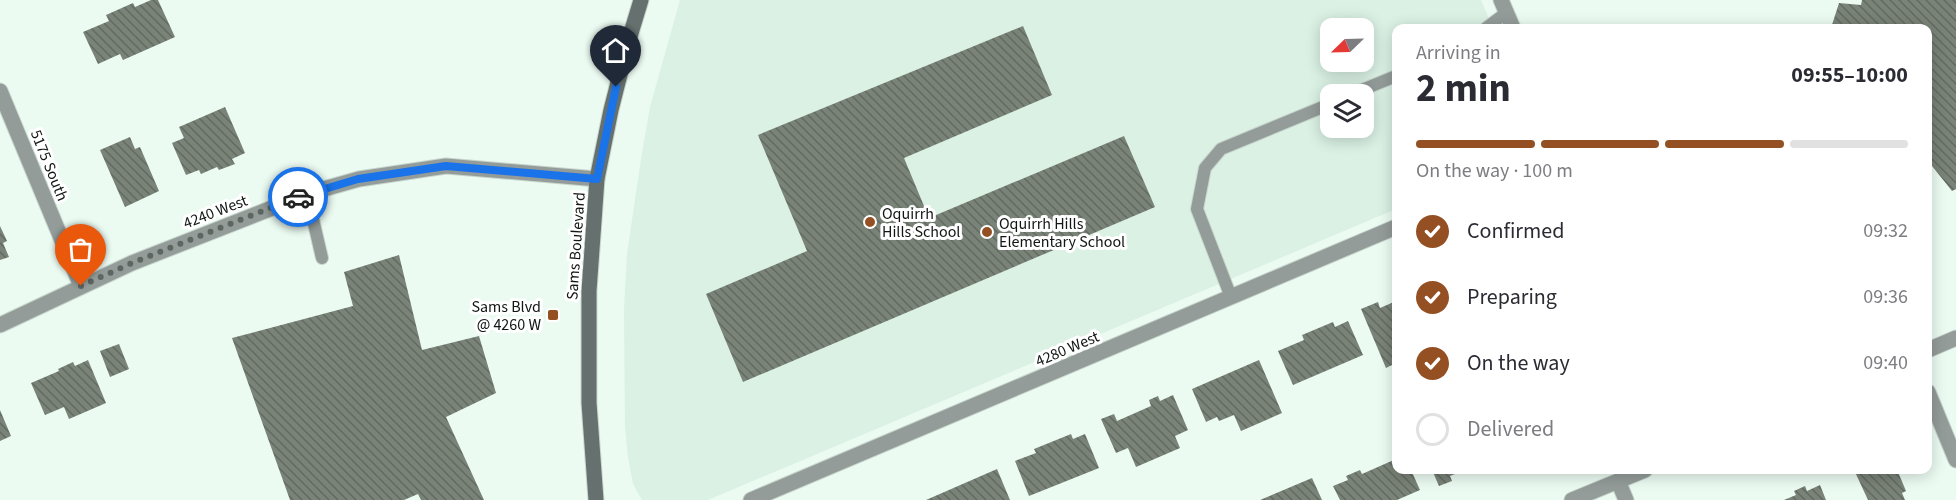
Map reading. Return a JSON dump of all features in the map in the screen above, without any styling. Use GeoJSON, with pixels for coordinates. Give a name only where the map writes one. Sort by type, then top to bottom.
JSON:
{"type":"FeatureCollection","features":[{"type":"Feature","properties":{"kind":"street","name":"Sams Boulevard"},"geometry":{"type":"LineString","coordinates":[[597,500],[589,403],[589,314],[597,179],[627,43],[641,0]]}},
{"type":"Feature","properties":{"kind":"street"},"geometry":{"type":"LineString","coordinates":[[1503,6],[1511,24]]}},
{"type":"Feature","properties":{"kind":"street","name":"5175 South"},"geometry":{"type":"LineString","coordinates":[[0,91],[81,286]]}},
{"type":"Feature","properties":{"kind":"street","name":"4240 West"},"geometry":{"type":"LineString","coordinates":[[0,325],[132,263],[313,192],[358,179],[446,166],[597,179]]}},
{"type":"Feature","properties":{"kind":"street","name":"4280 West"},"geometry":{"type":"LineString","coordinates":[[751,500],[1392,229]]}},
{"type":"Feature","properties":{"kind":"street"},"geometry":{"type":"LineString","coordinates":[[1932,348],[1956,338]]}},
{"type":"Feature","properties":{"kind":"street"},"geometry":{"type":"LineString","coordinates":[[1932,402],[1956,460]]}},
{"type":"Feature","properties":{"kind":"street"},"geometry":{"type":"LineString","coordinates":[[1572,500],[1635,474]]}},
{"type":"Feature","properties":{"kind":"street"},"geometry":{"type":"LineString","coordinates":[[1618,481],[1626,500]]}},
{"type":"Feature","properties":{"kind":"lane"},"geometry":{"type":"LineString","coordinates":[[1489,24],[1503,6]]}},
{"type":"Feature","properties":{"kind":"lane"},"geometry":{"type":"LineString","coordinates":[[1374,85],[1392,78]]}},
{"type":"Feature","properties":{"kind":"lane"},"geometry":{"type":"LineString","coordinates":[[1231,297],[1197,208],[1205,168],[1221,149],[1320,108]]}},
{"type":"Feature","properties":{"kind":"lane"},"geometry":{"type":"LineString","coordinates":[[313,192],[312,215],[322,258]]}},
{"type":"Feature","properties":{"kind":"shaded area","name":"Oquirrh Hills Elementary School"},"geometry":{"type":"Polygon","coordinates":[[[680,0],[1481,0],[1491,24],[1392,24],[1392,211],[708,500],[642,500],[633,484],[625,427],[624,310],[627,254],[650,107],[680,0]]]}},
{"type":"Feature","properties":{"kind":"building"},"geometry":{"type":"Polygon","coordinates":[[[151,0],[158,0],[175,37],[123,60],[120,54],[98,64],[83,32],[109,21],[106,15],[133,3],[135,7],[151,0]]]}},
{"type":"Feature","properties":{"kind":"building"},"geometry":{"type":"Polygon","coordinates":[[[1862,0],[1956,0],[1956,189],[1952,191],[1932,166],[1932,24],[1832,24],[1839,3],[1861,5],[1862,0]]]}},
{"type":"Feature","properties":{"kind":"building"},"geometry":{"type":"Polygon","coordinates":[[[1023,26],[1052,95],[904,158],[929,218],[1124,136],[1155,207],[743,382],[706,294],[807,251],[758,135],[1023,26]]]}},
{"type":"Feature","properties":{"kind":"building"},"geometry":{"type":"Polygon","coordinates":[[[225,107],[245,153],[232,159],[235,164],[219,170],[217,167],[201,174],[199,170],[186,175],[172,143],[184,138],[179,127],[225,107]]]}},
{"type":"Feature","properties":{"kind":"building"},"geometry":{"type":"Polygon","coordinates":[[[130,137],[135,149],[140,147],[159,191],[125,207],[100,150],[130,137]]]}},
{"type":"Feature","properties":{"kind":"building"},"geometry":{"type":"Polygon","coordinates":[[[0,226],[7,241],[3,243],[9,257],[0,260],[0,226]]]}},
{"type":"Feature","properties":{"kind":"building"},"geometry":{"type":"Polygon","coordinates":[[[399,255],[422,350],[479,336],[496,393],[446,417],[484,500],[421,500],[418,494],[404,500],[290,500],[232,338],[353,306],[344,272],[399,255]]]}},
{"type":"Feature","properties":{"kind":"building"},"geometry":{"type":"Polygon","coordinates":[[[1378,302],[1380,308],[1392,303],[1392,365],[1386,368],[1361,309],[1378,302]]]}},
{"type":"Feature","properties":{"kind":"building"},"geometry":{"type":"Polygon","coordinates":[[[1348,321],[1363,355],[1293,385],[1278,351],[1304,340],[1302,335],[1333,322],[1335,327],[1348,321]]]}},
{"type":"Feature","properties":{"kind":"building"},"geometry":{"type":"Polygon","coordinates":[[[119,344],[129,369],[110,377],[100,351],[119,344]]]}},
{"type":"Feature","properties":{"kind":"building"},"geometry":{"type":"Polygon","coordinates":[[[88,360],[106,403],[69,419],[64,407],[45,415],[31,383],[73,362],[75,366],[88,360]]]}},
{"type":"Feature","properties":{"kind":"building"},"geometry":{"type":"Polygon","coordinates":[[[1259,360],[1282,413],[1241,431],[1234,415],[1219,421],[1217,417],[1206,422],[1192,389],[1259,360]]]}},
{"type":"Feature","properties":{"kind":"building"},"geometry":{"type":"Polygon","coordinates":[[[1173,395],[1188,430],[1175,436],[1180,448],[1136,467],[1128,448],[1116,453],[1101,419],[1114,414],[1117,421],[1151,406],[1149,400],[1158,396],[1160,401],[1173,395]]]}},
{"type":"Feature","properties":{"kind":"building"},"geometry":{"type":"Polygon","coordinates":[[[0,410],[11,436],[0,441],[0,410]]]}},
{"type":"Feature","properties":{"kind":"building"},"geometry":{"type":"Polygon","coordinates":[[[1071,434],[1073,439],[1085,434],[1099,468],[1029,496],[1015,461],[1036,453],[1034,449],[1071,434]]]}},
{"type":"Feature","properties":{"kind":"building"},"geometry":{"type":"Polygon","coordinates":[[[1392,461],[1392,474],[1413,474],[1420,490],[1397,500],[1340,500],[1333,486],[1348,480],[1346,476],[1360,470],[1362,474],[1392,461]]]}},
{"type":"Feature","properties":{"kind":"building"},"geometry":{"type":"Polygon","coordinates":[[[997,469],[1010,500],[926,500],[997,469]]]}},
{"type":"Feature","properties":{"kind":"building"},"geometry":{"type":"Polygon","coordinates":[[[1434,474],[1455,474],[1450,476],[1452,481],[1439,486],[1434,474]]]}},
{"type":"Feature","properties":{"kind":"building"},"geometry":{"type":"Polygon","coordinates":[[[1856,474],[1899,474],[1906,491],[1902,493],[1905,500],[1868,500],[1856,474]]]}},
{"type":"Feature","properties":{"kind":"building"},"geometry":{"type":"Polygon","coordinates":[[[1312,478],[1322,500],[1260,500],[1312,478]]]}},
{"type":"Feature","properties":{"kind":"building"},"geometry":{"type":"Polygon","coordinates":[[[1820,485],[1826,500],[1784,500],[1796,495],[1794,491],[1805,486],[1807,491],[1820,485]]]}},
{"type":"Feature","properties":{"kind":"way so far"},"geometry":{"type":"LineString","coordinates":[[81,286],[132,263],[298,197]]}},
{"type":"Feature","properties":{"kind":"place","name":"Oquirrh Hills School"},"geometry":{"type":"Point","coordinates":[870,222]}},
{"type":"Feature","properties":{"kind":"place","name":"Oquirrh Hills Elementary School"},"geometry":{"type":"Point","coordinates":[987,232]}},
{"type":"Feature","properties":{"kind":"place","name":"Sams Blvd @ 4260 W"},"geometry":{"type":"Point","coordinates":[553,315]}},
{"type":"Feature","properties":{"kind":"route"},"geometry":{"type":"LineString","coordinates":[[298,197],[358,179],[446,166],[597,179],[616,87]]}}]}
